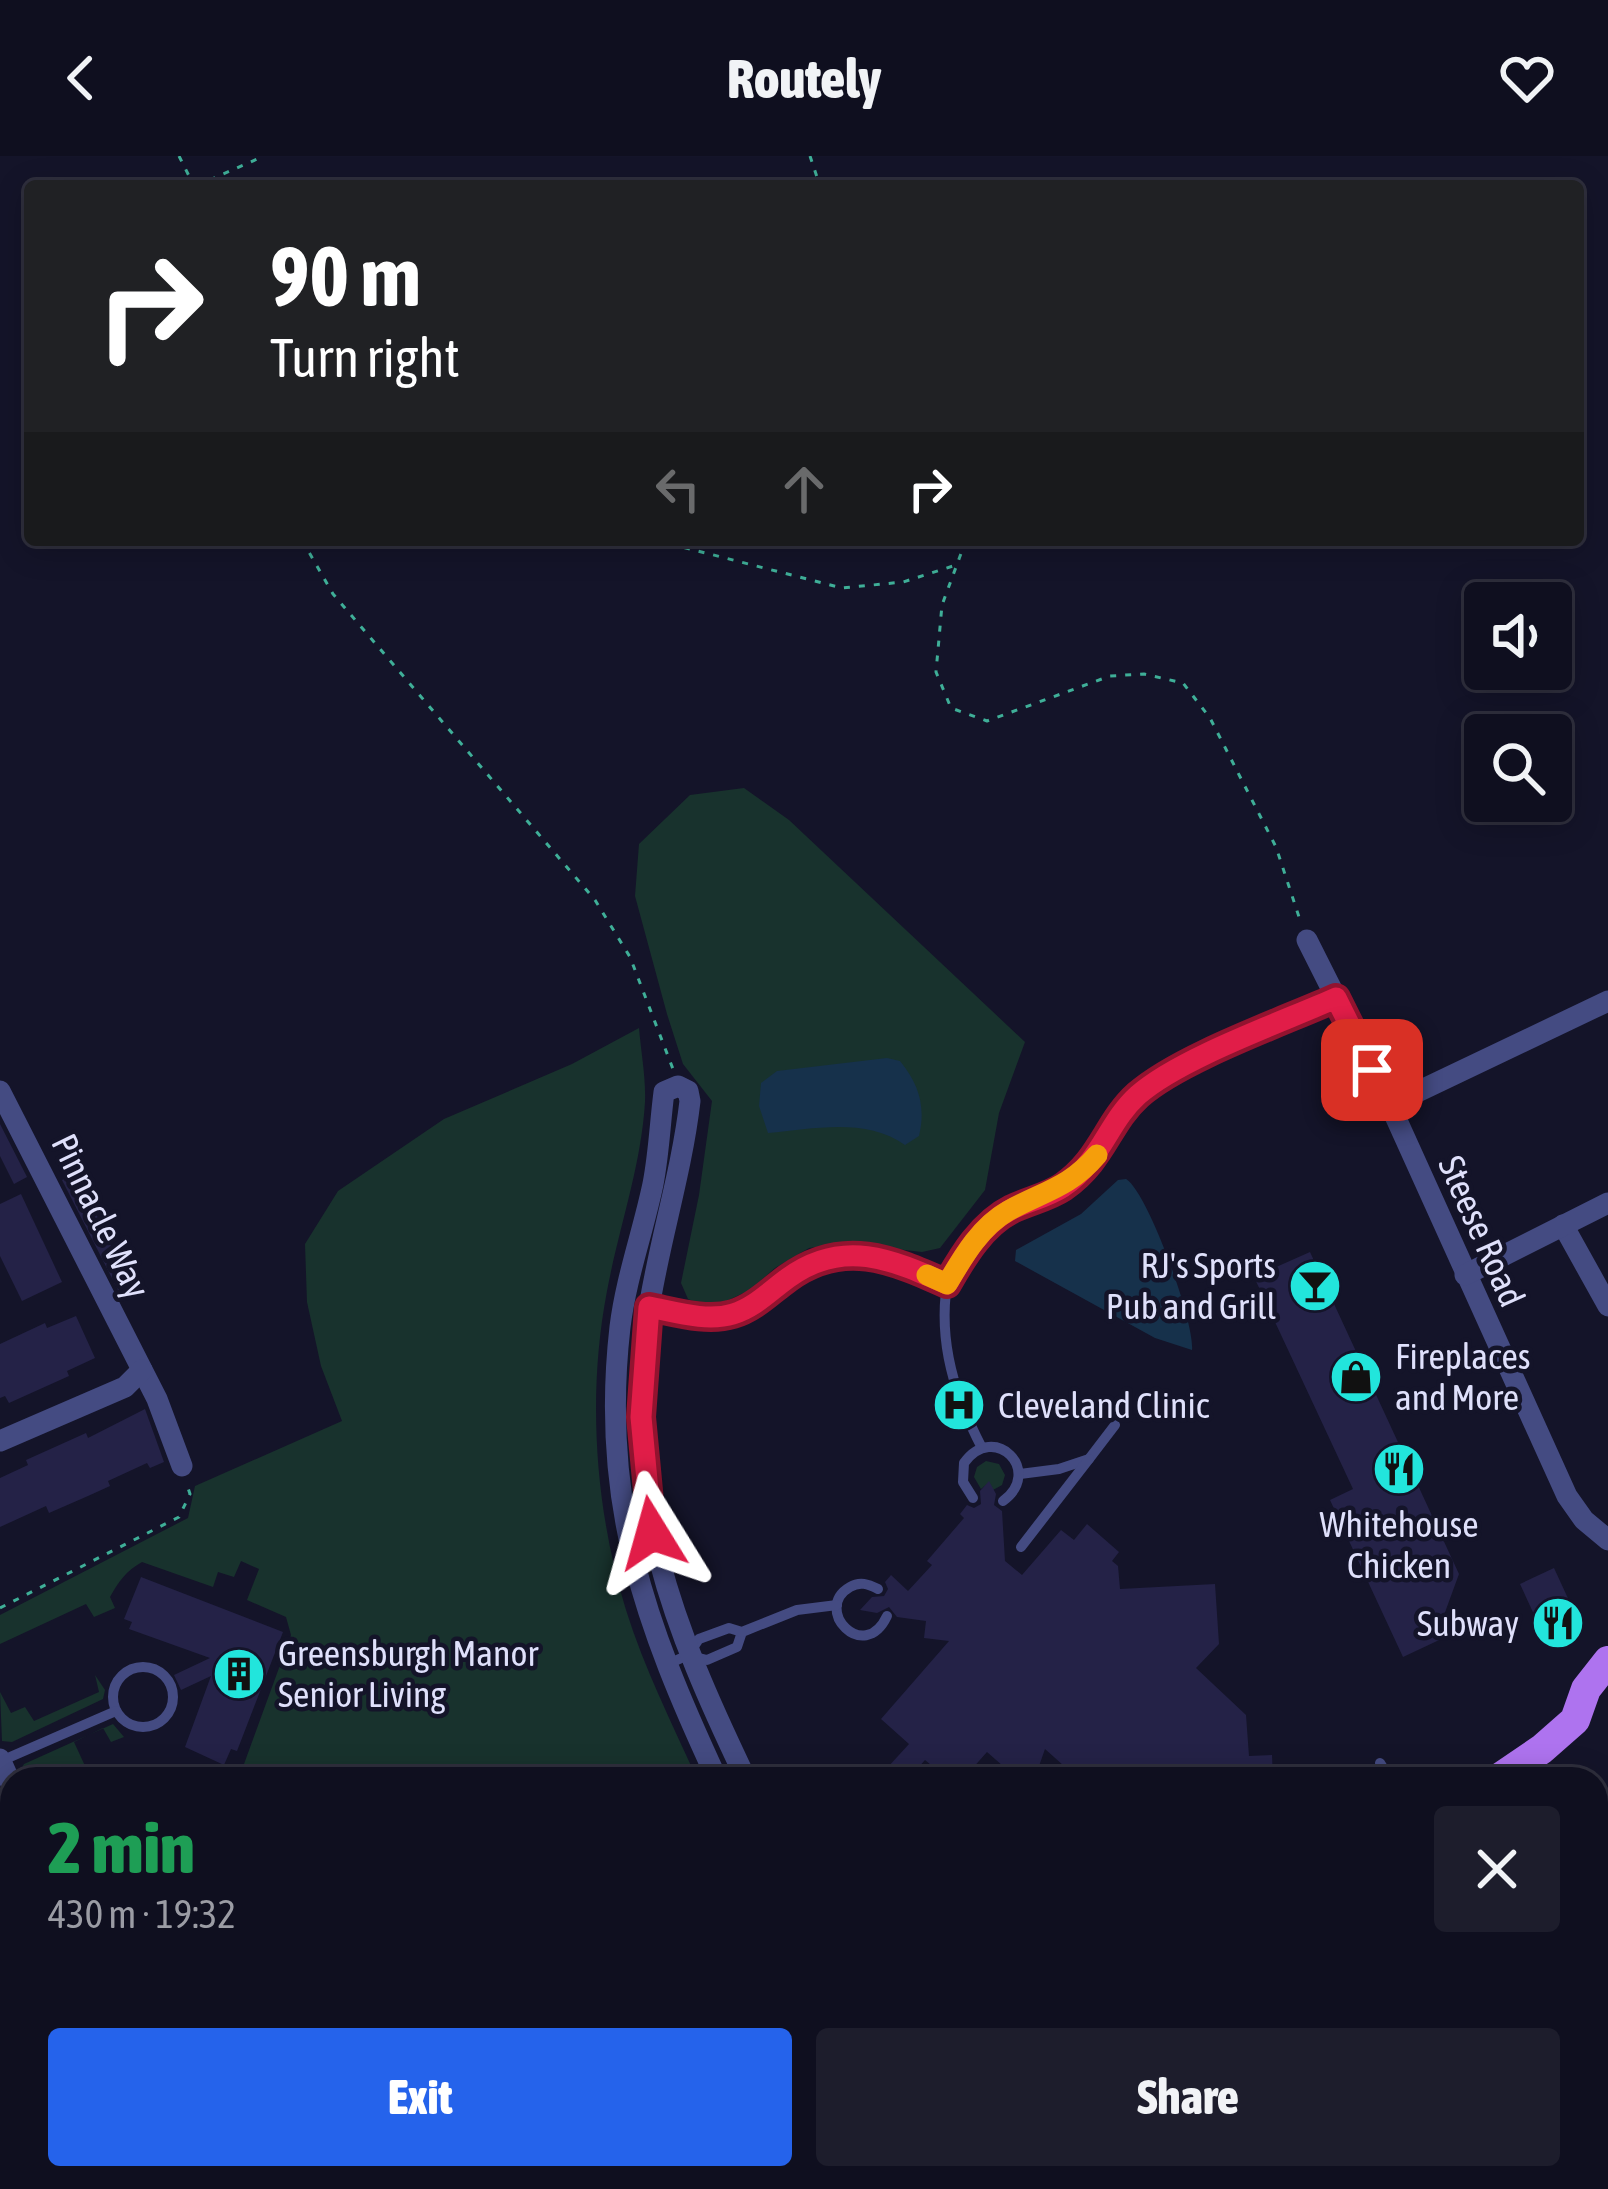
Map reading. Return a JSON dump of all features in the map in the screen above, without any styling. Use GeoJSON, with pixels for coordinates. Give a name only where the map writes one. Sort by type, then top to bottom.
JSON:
{"type":"FeatureCollection","features":[{"type":"Feature","properties":{"kind":"main road"},"geometry":{"type":"LineString","coordinates":[[1516,1767],[1575,1720],[1586,1689],[1608,1661]]}},
{"type":"Feature","properties":{"kind":"main road"},"geometry":{"type":"LineString","coordinates":[[1575,1720],[1608,1713]]}},
{"type":"Feature","properties":{"kind":"street","name":"Steese Road"},"geometry":{"type":"LineString","coordinates":[[1307,940],[1390,1105],[1567,1496],[1584,1520],[1608,1540]]}},
{"type":"Feature","properties":{"kind":"street"},"geometry":{"type":"LineString","coordinates":[[1390,1105],[1608,1001]]}},
{"type":"Feature","properties":{"kind":"street"},"geometry":{"type":"LineString","coordinates":[[711,1767],[665,1666],[639,1589],[619,1487],[615,1409],[624,1303],[656,1169],[664,1092],[678,1085],[690,1096],[688,1122],[649,1307],[641,1392],[644,1480],[657,1558],[688,1655],[740,1767]]}},
{"type":"Feature","properties":{"kind":"street","name":"Pinnacle Way"},"geometry":{"type":"LineString","coordinates":[[0,1091],[142,1370],[182,1466]]}},
{"type":"Feature","properties":{"kind":"street"},"geometry":{"type":"LineString","coordinates":[[1465,1275],[1608,1203]]}},
{"type":"Feature","properties":{"kind":"street"},"geometry":{"type":"LineString","coordinates":[[1563,1225],[1608,1306]]}},
{"type":"Feature","properties":{"kind":"street"},"geometry":{"type":"LineString","coordinates":[[0,1442],[125,1387],[142,1370]]}},
{"type":"Feature","properties":{"kind":"lane"},"geometry":{"type":"LineString","coordinates":[[982,1448],[950,1372],[943,1307],[947,1284],[986,1227],[1008,1211],[1060,1189],[1086,1167],[1119,1117],[1155,1082],[1336,998]]}},
{"type":"Feature","properties":{"kind":"lane"},"geometry":{"type":"LineString","coordinates":[[624,1303],[707,1317],[729,1316],[806,1267],[827,1258],[861,1255],[893,1259],[947,1284]]}},
{"type":"Feature","properties":{"kind":"lane"},"geometry":{"type":"LineString","coordinates":[[1022,1547],[1114,1425]]}},
{"type":"Feature","properties":{"kind":"lane"},"geometry":{"type":"LineString","coordinates":[[973,1498],[962,1473],[970,1455],[982,1448],[1006,1450],[1019,1474],[1015,1492],[1004,1501]]}},
{"type":"Feature","properties":{"kind":"lane"},"geometry":{"type":"LineString","coordinates":[[1019,1474],[1089,1459]]}},
{"type":"Feature","properties":{"kind":"lane"},"geometry":{"type":"LineString","coordinates":[[878,1589],[854,1585],[841,1595],[837,1605],[843,1627],[858,1635],[875,1632],[887,1616]]}},
{"type":"Feature","properties":{"kind":"lane"},"geometry":{"type":"LineString","coordinates":[[665,1666],[688,1655],[699,1640],[729,1628],[742,1632],[797,1610],[837,1605]]}},
{"type":"Feature","properties":{"kind":"lane"},"geometry":{"type":"LineString","coordinates":[[688,1655],[707,1660],[737,1647],[742,1632]]}},
{"type":"Feature","properties":{"kind":"lane"},"geometry":{"type":"LineString","coordinates":[[130,1670],[158,1670],[172,1686],[172,1707],[160,1723],[130,1725],[116,1711],[113,1692],[130,1670]]}},
{"type":"Feature","properties":{"kind":"lane"},"geometry":{"type":"LineString","coordinates":[[0,1760],[116,1711]]}},
{"type":"Feature","properties":{"kind":"lane"},"geometry":{"type":"LineString","coordinates":[[1380,1763],[1382,1767]]}},
{"type":"Feature","properties":{"kind":"path"},"geometry":{"type":"LineString","coordinates":[[209,180],[264,156]]}},
{"type":"Feature","properties":{"kind":"path"},"geometry":{"type":"LineString","coordinates":[[305,546],[333,594],[595,900],[630,957],[678,1085]]}},
{"type":"Feature","properties":{"kind":"path"},"geometry":{"type":"LineString","coordinates":[[678,546],[842,589],[903,582],[957,565]]}},
{"type":"Feature","properties":{"kind":"path"},"geometry":{"type":"LineString","coordinates":[[964,546],[942,605],[936,672],[951,708],[987,721],[1110,676],[1144,674],[1183,683],[1210,718],[1276,847],[1307,940]]}},
{"type":"Feature","properties":{"kind":"path"},"geometry":{"type":"LineString","coordinates":[[0,1607],[178,1517],[190,1494],[182,1466]]}},
{"type":"Feature","properties":{"kind":"green space"},"geometry":{"type":"Polygon","coordinates":[[[744,788],[789,820],[1025,1042],[999,1113],[985,1190],[940,1248],[922,1252],[844,1243],[809,1248],[750,1290],[720,1304],[700,1304],[688,1299],[681,1283],[712,1101],[683,1064],[667,1014],[635,896],[639,844],[690,795],[744,788]]]}},
{"type":"Feature","properties":{"kind":"green space"},"geometry":{"type":"Polygon","coordinates":[[[639,1028],[645,1084],[643,1126],[601,1330],[597,1452],[607,1532],[626,1610],[692,1767],[242,1767],[291,1635],[286,1617],[247,1600],[259,1569],[241,1561],[234,1577],[218,1572],[213,1587],[142,1562],[113,1591],[110,1597],[115,1608],[94,1617],[86,1604],[0,1644],[0,1615],[188,1518],[195,1486],[342,1421],[321,1366],[307,1302],[305,1244],[338,1191],[444,1119],[572,1064],[639,1028]]]}},
{"type":"Feature","properties":{"kind":"green space"},"geometry":{"type":"Polygon","coordinates":[[[986,1461],[999,1464],[1005,1475],[1002,1485],[993,1490],[987,1484],[981,1489],[974,1477],[986,1461]]]}},
{"type":"Feature","properties":{"kind":"green space"},"geometry":{"type":"Polygon","coordinates":[[[95,1675],[105,1690],[103,1699],[12,1742],[2,1741],[0,1692],[11,1713],[25,1707],[34,1721],[99,1692],[95,1675]]]}},
{"type":"Feature","properties":{"kind":"green space"},"geometry":{"type":"Polygon","coordinates":[[[113,1724],[124,1737],[111,1742],[103,1728],[113,1724]]]}},
{"type":"Feature","properties":{"kind":"green space"},"geometry":{"type":"Polygon","coordinates":[[[88,1735],[74,1742],[85,1767],[24,1764],[88,1735]]]}},
{"type":"Feature","properties":{"kind":"water"},"geometry":{"type":"Polygon","coordinates":[[[887,1058],[900,1061],[919,1096],[919,1136],[905,1145],[856,1128],[768,1133],[759,1106],[761,1083],[777,1071],[887,1058]]]}},
{"type":"Feature","properties":{"kind":"water"},"geometry":{"type":"Polygon","coordinates":[[[1126,1179],[1146,1207],[1168,1259],[1192,1350],[1155,1338],[1015,1261],[1016,1250],[1081,1214],[1118,1180],[1126,1179]]]}},
{"type":"Feature","properties":{"kind":"building"},"geometry":{"type":"Polygon","coordinates":[[[0,1124],[27,1177],[14,1184],[0,1156],[0,1124]]]}},
{"type":"Feature","properties":{"kind":"building"},"geometry":{"type":"Polygon","coordinates":[[[77,1173],[131,1289],[120,1294],[62,1180],[77,1173]]]}},
{"type":"Feature","properties":{"kind":"building"},"geometry":{"type":"Polygon","coordinates":[[[21,1194],[62,1282],[22,1301],[0,1256],[0,1204],[21,1194]]]}},
{"type":"Feature","properties":{"kind":"building"},"geometry":{"type":"Polygon","coordinates":[[[1310,1252],[1459,1574],[1444,1615],[1452,1634],[1403,1657],[1330,1500],[1353,1489],[1254,1277],[1310,1252]]]}},
{"type":"Feature","properties":{"kind":"building"},"geometry":{"type":"Polygon","coordinates":[[[76,1316],[95,1358],[67,1371],[69,1376],[9,1403],[5,1396],[0,1398],[0,1344],[45,1323],[47,1328],[76,1316]]]}},
{"type":"Feature","properties":{"kind":"building"},"geometry":{"type":"Polygon","coordinates":[[[145,1409],[164,1462],[150,1468],[147,1463],[108,1481],[110,1486],[49,1513],[46,1506],[0,1527],[0,1478],[28,1465],[26,1460],[86,1433],[88,1438],[145,1409]]]}},
{"type":"Feature","properties":{"kind":"building"},"geometry":{"type":"Polygon","coordinates":[[[989,1481],[996,1494],[994,1505],[1002,1511],[1005,1561],[1022,1575],[1061,1530],[1074,1540],[1087,1524],[1119,1552],[1112,1561],[1118,1566],[1120,1589],[1215,1584],[1219,1644],[1196,1668],[1246,1715],[1249,1756],[1272,1755],[1272,1767],[1065,1767],[1045,1749],[1036,1767],[1003,1766],[987,1752],[974,1767],[933,1767],[925,1760],[919,1767],[888,1767],[909,1744],[881,1719],[949,1641],[924,1638],[926,1621],[897,1617],[889,1607],[877,1613],[860,1610],[872,1597],[884,1596],[891,1575],[908,1591],[932,1565],[927,1561],[964,1518],[960,1514],[967,1505],[981,1504],[980,1491],[989,1481]]]}},
{"type":"Feature","properties":{"kind":"building"},"geometry":{"type":"Polygon","coordinates":[[[1554,1568],[1583,1631],[1549,1647],[1520,1584],[1554,1568]]]}},
{"type":"Feature","properties":{"kind":"building","name":"Greensburgh Manor Senior Living"},"geometry":{"type":"Polygon","coordinates":[[[141,1577],[283,1632],[237,1751],[231,1749],[224,1765],[185,1747],[211,1676],[181,1690],[174,1675],[210,1658],[129,1629],[132,1622],[124,1619],[141,1577]]]}},
{"type":"Feature","properties":{"kind":"slow traffic"},"geometry":{"type":"LineString","coordinates":[[927,1275],[947,1284],[986,1227],[1008,1211],[1060,1189],[1097,1155]]}},
{"type":"Feature","properties":{"kind":"place","name":"RJ's Sports Pub and Grill"},"geometry":{"type":"Point","coordinates":[1315,1286]}},
{"type":"Feature","properties":{"kind":"place","name":"Fireplaces and More"},"geometry":{"type":"Point","coordinates":[1356,1377]}},
{"type":"Feature","properties":{"kind":"place","name":"Cleveland Clinic"},"geometry":{"type":"Point","coordinates":[959,1405]}},
{"type":"Feature","properties":{"kind":"place","name":"Whitehouse Chicken"},"geometry":{"type":"Point","coordinates":[1399,1469]}},
{"type":"Feature","properties":{"kind":"place","name":"Subway"},"geometry":{"type":"Point","coordinates":[1558,1623]}},
{"type":"Feature","properties":{"kind":"place","name":"Greensburgh Manor Senior Living"},"geometry":{"type":"Point","coordinates":[239,1674]}},
{"type":"Feature","properties":{"kind":"route"},"geometry":{"type":"LineString","coordinates":[[652,1533],[641,1417],[649,1307],[729,1316],[764,1298],[806,1267],[827,1258],[861,1255],[893,1259],[947,1284],[986,1227],[1008,1211],[1060,1189],[1086,1167],[1134,1098],[1155,1082],[1336,998],[1372,1070]]}}]}
